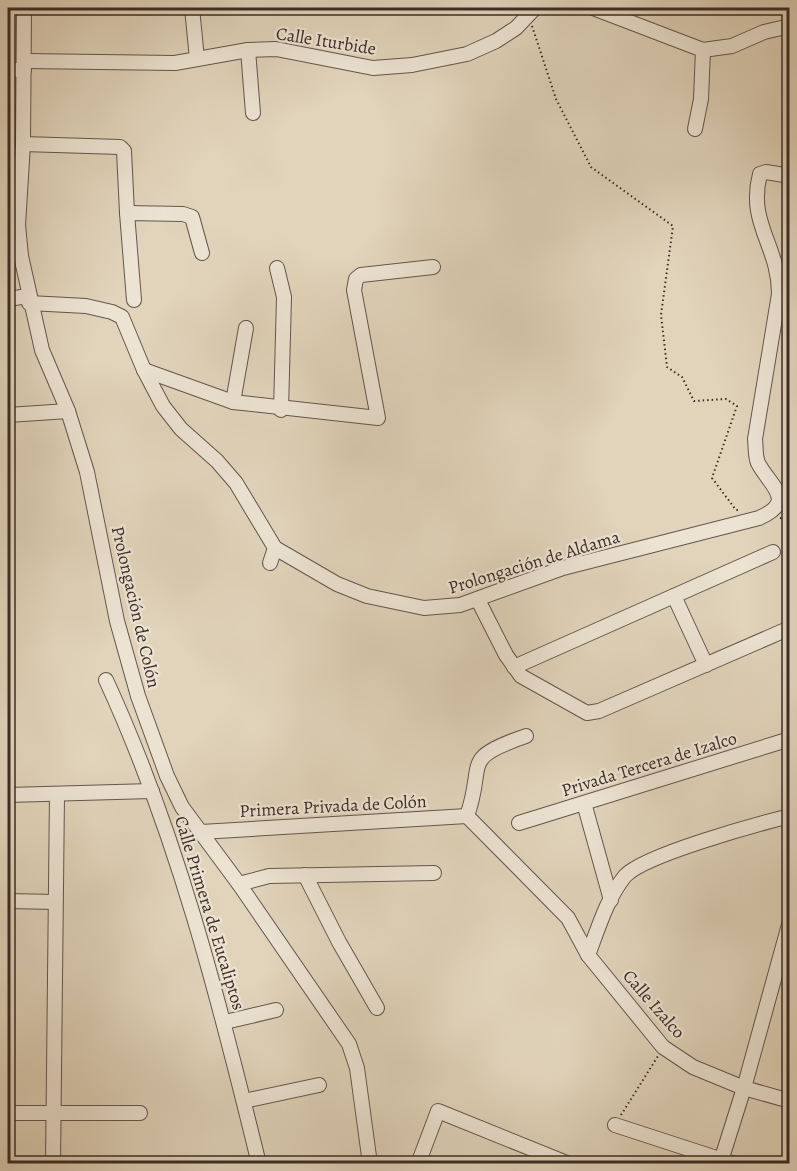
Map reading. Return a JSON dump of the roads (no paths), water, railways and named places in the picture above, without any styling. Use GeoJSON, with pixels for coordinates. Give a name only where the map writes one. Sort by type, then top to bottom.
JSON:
{"type":"FeatureCollection","features":[{"type":"Feature","properties":{"kind":"street","name":"Prolongación de Colón"},"geometry":{"type":"LineString","coordinates":[[24,8],[23,138],[13,224],[42,350],[68,411],[87,472],[117,621],[138,696],[167,776],[182,807],[239,884],[349,1044],[357,1068],[370,1164]]}},
{"type":"Feature","properties":{"kind":"street"},"geometry":{"type":"LineString","coordinates":[[192,8],[197,59]]}},
{"type":"Feature","properties":{"kind":"street"},"geometry":{"type":"LineString","coordinates":[[593,8],[704,50],[732,46],[764,32],[789,26]]}},
{"type":"Feature","properties":{"kind":"street","name":"Calle Iturbide"},"geometry":{"type":"LineString","coordinates":[[8,70],[24,65],[144,64],[197,59],[248,50],[276,49],[373,68],[412,65],[468,54],[496,41],[516,28],[530,12]]}},
{"type":"Feature","properties":{"kind":"street"},"geometry":{"type":"LineString","coordinates":[[248,50],[253,112]]}},
{"type":"Feature","properties":{"kind":"street"},"geometry":{"type":"LineString","coordinates":[[695,129],[701,99],[704,50]]}},
{"type":"Feature","properties":{"kind":"street"},"geometry":{"type":"LineString","coordinates":[[8,134],[23,138],[120,147],[124,151],[134,300]]}},
{"type":"Feature","properties":{"kind":"street","name":"Prolongación de Aldama"},"geometry":{"type":"LineString","coordinates":[[29,300],[86,306],[118,314],[125,321],[144,370],[171,418],[217,461],[243,493],[275,548],[337,584],[387,602],[440,608],[478,600],[563,568],[759,518],[774,511],[782,498],[780,490],[768,480],[756,460],[755,439],[779,284],[772,250],[759,226],[755,203],[760,174],[766,172],[789,176]]}},
{"type":"Feature","properties":{"kind":"street"},"geometry":{"type":"LineString","coordinates":[[128,213],[183,214],[192,217],[202,253]]}},
{"type":"Feature","properties":{"kind":"street"},"geometry":{"type":"LineString","coordinates":[[144,370],[233,402],[281,410],[378,418],[354,290],[356,279],[361,275],[433,267]]}},
{"type":"Feature","properties":{"kind":"street"},"geometry":{"type":"LineString","coordinates":[[277,268],[284,297],[281,410]]}},
{"type":"Feature","properties":{"kind":"street"},"geometry":{"type":"LineString","coordinates":[[8,299],[29,300]]}},
{"type":"Feature","properties":{"kind":"street"},"geometry":{"type":"LineString","coordinates":[[233,402],[246,328]]}},
{"type":"Feature","properties":{"kind":"street"},"geometry":{"type":"LineString","coordinates":[[8,415],[68,411]]}},
{"type":"Feature","properties":{"kind":"street"},"geometry":{"type":"LineString","coordinates":[[270,563],[275,548]]}},
{"type":"Feature","properties":{"kind":"street"},"geometry":{"type":"LineString","coordinates":[[514,667],[773,552]]}},
{"type":"Feature","properties":{"kind":"street"},"geometry":{"type":"LineString","coordinates":[[674,596],[706,664]]}},
{"type":"Feature","properties":{"kind":"street"},"geometry":{"type":"LineString","coordinates":[[478,600],[514,667],[529,683],[583,711],[593,713],[789,628]]}},
{"type":"Feature","properties":{"kind":"street","name":"Calle Primera de Eucaliptos"},"geometry":{"type":"LineString","coordinates":[[106,680],[135,742],[152,791],[225,1022],[259,1164]]}},
{"type":"Feature","properties":{"kind":"street"},"geometry":{"type":"LineString","coordinates":[[467,816],[478,761],[492,747],[526,736]]}},
{"type":"Feature","properties":{"kind":"street","name":"Privada Tercera de Izalco"},"geometry":{"type":"LineString","coordinates":[[519,824],[789,739]]}},
{"type":"Feature","properties":{"kind":"street"},"geometry":{"type":"LineString","coordinates":[[8,795],[152,791]]}},
{"type":"Feature","properties":{"kind":"street"},"geometry":{"type":"LineString","coordinates":[[53,1164],[57,794]]}},
{"type":"Feature","properties":{"kind":"street"},"geometry":{"type":"LineString","coordinates":[[584,803],[611,900]]}},
{"type":"Feature","properties":{"kind":"street","name":"Primera Privada de Colón"},"geometry":{"type":"LineString","coordinates":[[201,832],[467,816]]}},
{"type":"Feature","properties":{"kind":"street","name":"Calle Izalco"},"geometry":{"type":"LineString","coordinates":[[467,816],[568,918],[588,955],[663,1047],[693,1067],[744,1088],[789,1101]]}},
{"type":"Feature","properties":{"kind":"street"},"geometry":{"type":"LineString","coordinates":[[588,955],[611,900],[624,877],[642,865],[724,834],[789,816]]}},
{"type":"Feature","properties":{"kind":"street"},"geometry":{"type":"LineString","coordinates":[[239,884],[269,876],[434,873]]}},
{"type":"Feature","properties":{"kind":"street"},"geometry":{"type":"LineString","coordinates":[[306,875],[339,942],[377,1008]]}},
{"type":"Feature","properties":{"kind":"street"},"geometry":{"type":"LineString","coordinates":[[8,902],[55,902]]}},
{"type":"Feature","properties":{"kind":"street"},"geometry":{"type":"LineString","coordinates":[[720,1162],[744,1088],[789,921]]}},
{"type":"Feature","properties":{"kind":"street"},"geometry":{"type":"LineString","coordinates":[[225,1022],[276,1010]]}},
{"type":"Feature","properties":{"kind":"street"},"geometry":{"type":"LineString","coordinates":[[244,1101],[319,1085]]}},
{"type":"Feature","properties":{"kind":"street"},"geometry":{"type":"LineString","coordinates":[[418,1164],[438,1111],[568,1164]]}},
{"type":"Feature","properties":{"kind":"street"},"geometry":{"type":"LineString","coordinates":[[8,1113],[140,1113]]}},
{"type":"Feature","properties":{"kind":"street"},"geometry":{"type":"LineString","coordinates":[[615,1125],[720,1162],[735,1164]]}}]}
